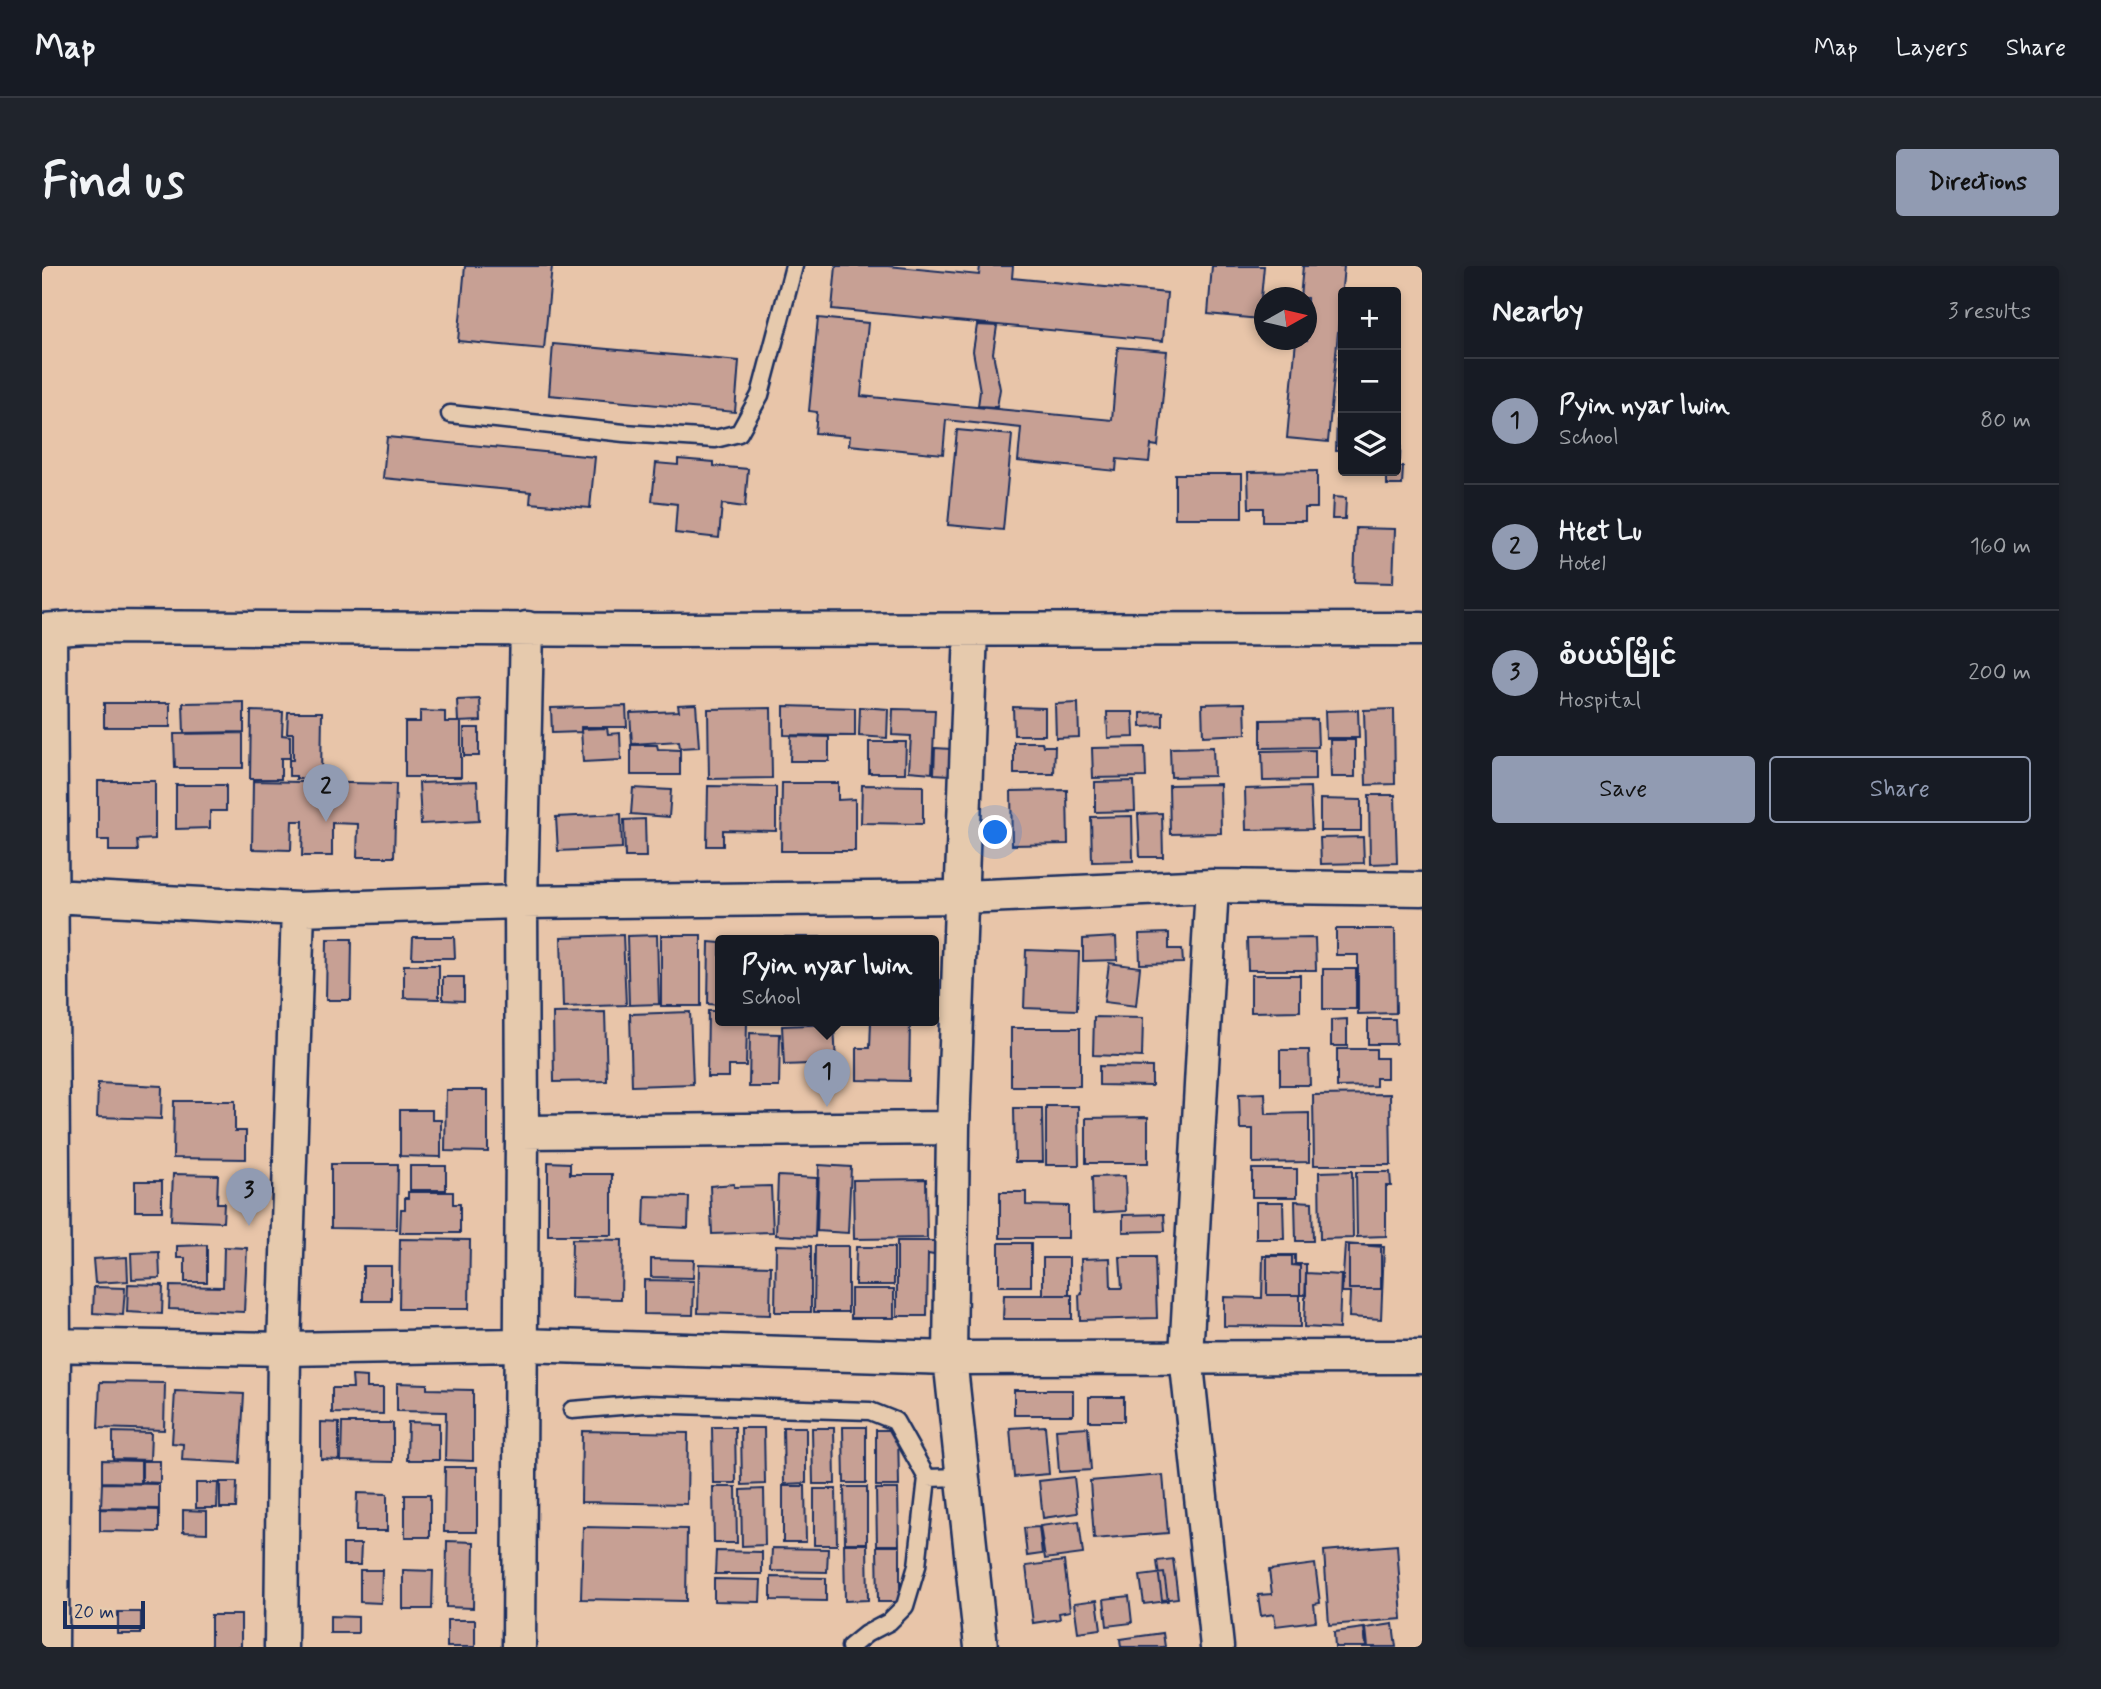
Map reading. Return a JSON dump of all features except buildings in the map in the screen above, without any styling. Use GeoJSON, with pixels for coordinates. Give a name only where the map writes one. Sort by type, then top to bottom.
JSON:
{"type":"FeatureCollection","features":[{"type":"Feature","properties":{"kind":"street"},"geometry":{"type":"LineString","coordinates":[[51,1647],[46,1564],[52,896],[46,630],[87,627],[1422,629]]}},
{"type":"Feature","properties":{"kind":"street"},"geometry":{"type":"LineString","coordinates":[[519,1647],[521,902],[527,628]]}},
{"type":"Feature","properties":{"kind":"street"},"geometry":{"type":"LineString","coordinates":[[971,630],[953,1128],[950,1358],[981,1647]]}},
{"type":"Feature","properties":{"kind":"street"},"geometry":{"type":"LineString","coordinates":[[52,896],[298,909],[521,902],[962,897],[1212,886],[1422,889]]}},
{"type":"Feature","properties":{"kind":"street"},"geometry":{"type":"LineString","coordinates":[[1212,886],[1186,1356],[1217,1647]]}},
{"type":"Feature","properties":{"kind":"street"},"geometry":{"type":"LineString","coordinates":[[281,1647],[284,1349],[298,909]]}},
{"type":"Feature","properties":{"kind":"street"},"geometry":{"type":"LineString","coordinates":[[522,1132],[953,1128]]}},
{"type":"Feature","properties":{"kind":"street"},"geometry":{"type":"LineString","coordinates":[[48,1346],[284,1349],[521,1345],[950,1358],[1422,1357]]}},
{"type":"Feature","properties":{"kind":"lane"},"geometry":{"type":"LineString","coordinates":[[450,414],[715,439],[739,433],[760,395],[794,266]]}},
{"type":"Feature","properties":{"kind":"lane"},"geometry":{"type":"LineString","coordinates":[[572,1410],[645,1404],[870,1411],[895,1421],[927,1478],[917,1566],[905,1606],[889,1622],[866,1634],[850,1647]]}},
{"type":"Feature","properties":{"kind":"lane"},"geometry":{"type":"LineString","coordinates":[[927,1478],[962,1477]]}},
{"type":"Feature","properties":{"kind":"place","name":"Htet Lu"},"geometry":{"type":"Point","coordinates":[326,822]}},
{"type":"Feature","properties":{"kind":"place","name":"Pyin nyar lwin"},"geometry":{"type":"Point","coordinates":[827,1107]}},
{"type":"Feature","properties":{"kind":"place","name":"စံပယ်မြိုင်"},"geometry":{"type":"Point","coordinates":[249,1226]}}]}
